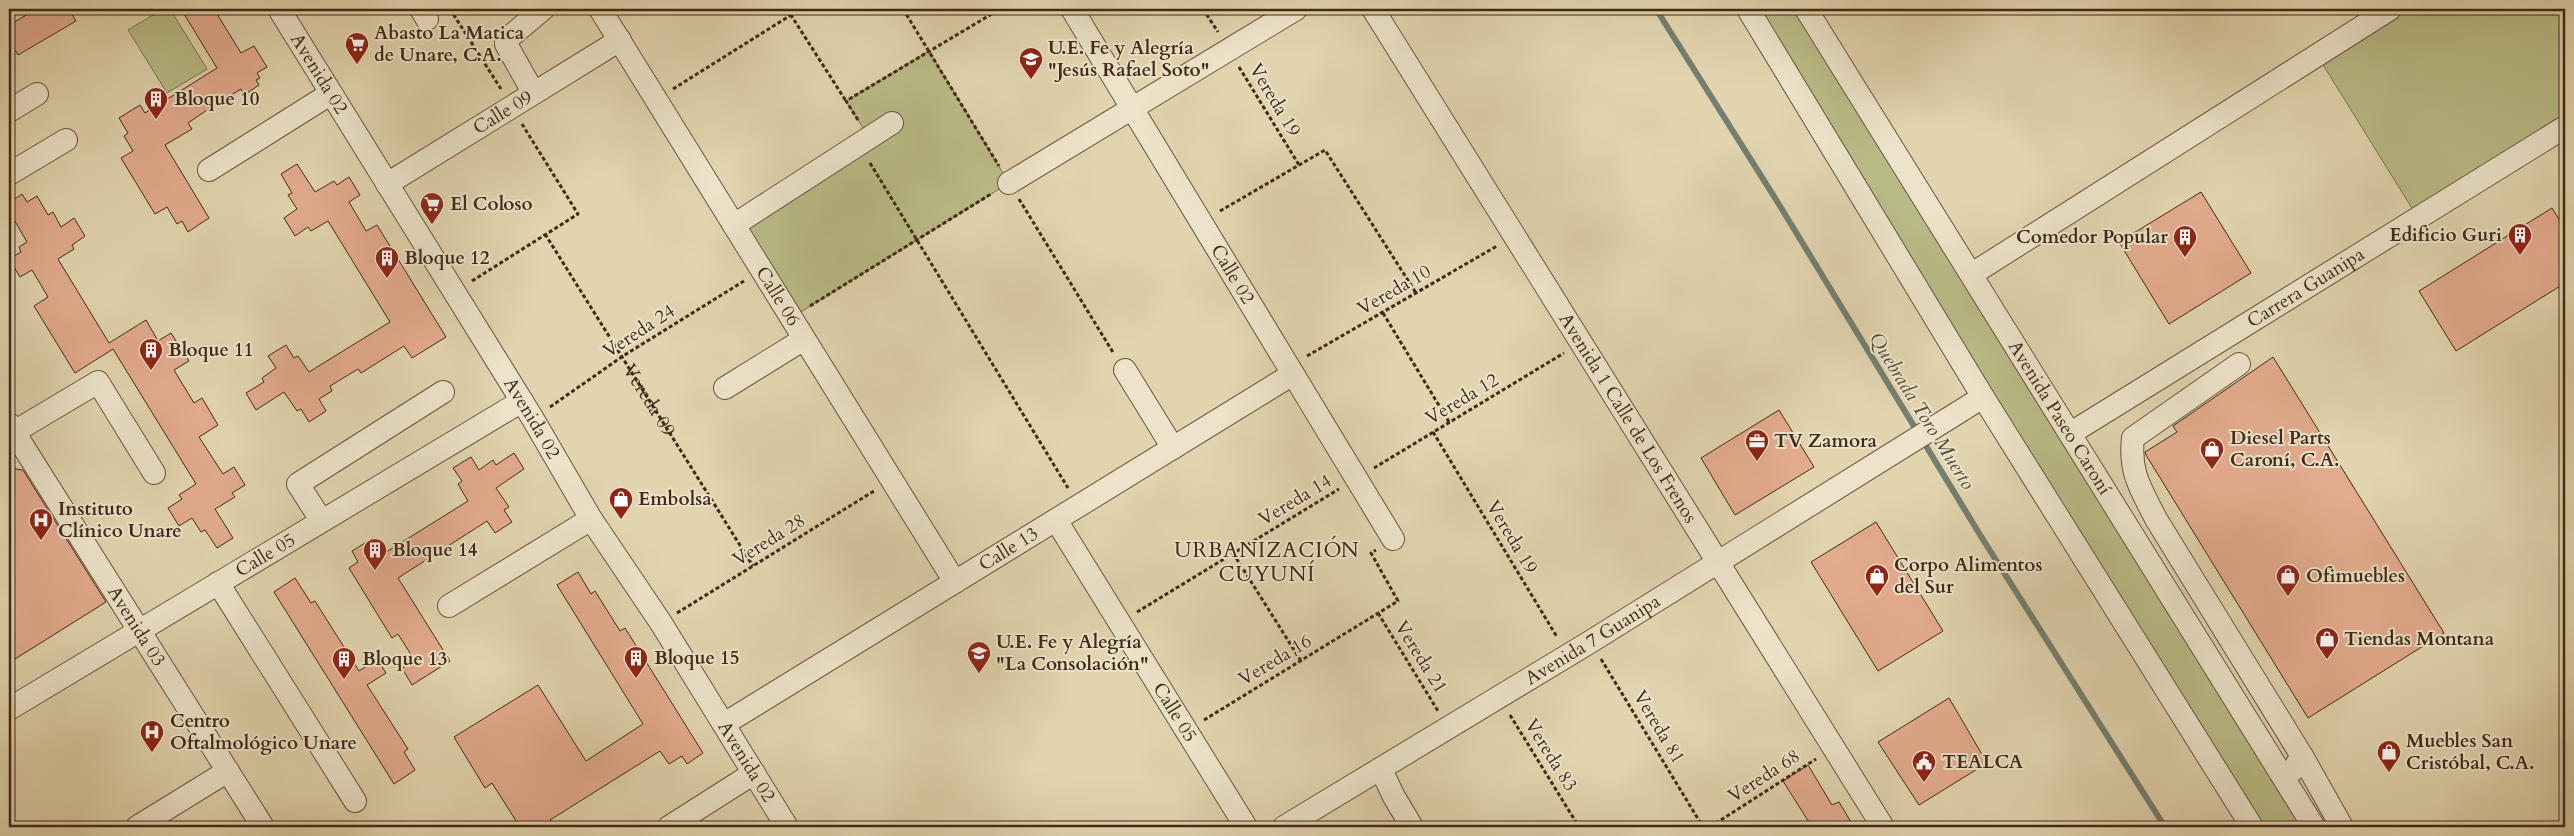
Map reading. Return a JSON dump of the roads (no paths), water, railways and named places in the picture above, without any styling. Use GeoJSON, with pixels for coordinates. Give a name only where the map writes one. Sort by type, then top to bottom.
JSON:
{"type":"FeatureCollection","features":[{"type":"Feature","properties":{"kind":"street","name":"Avenida 02"},"geometry":{"type":"LineString","coordinates":[[278,9],[527,410],[591,519],[660,623],[787,827]]}},
{"type":"Feature","properties":{"kind":"street"},"geometry":{"type":"LineString","coordinates":[[533,92],[506,44],[508,37],[543,9]]}},
{"type":"Feature","properties":{"kind":"street","name":"Calle 06"},"geometry":{"type":"LineString","coordinates":[[600,9],[955,582]]}},
{"type":"Feature","properties":{"kind":"street","name":"Calle 02"},"geometry":{"type":"LineString","coordinates":[[1072,9],[1393,539]]}},
{"type":"Feature","properties":{"kind":"street"},"geometry":{"type":"LineString","coordinates":[[1009,183],[1296,9]]}},
{"type":"Feature","properties":{"kind":"street","name":"Avenida 1 Calle de Los Frenos"},"geometry":{"type":"LineString","coordinates":[[1373,9],[1883,827]]}},
{"type":"Feature","properties":{"kind":"street"},"geometry":{"type":"LineString","coordinates":[[1748,9],[1983,397],[2252,827]]}},
{"type":"Feature","properties":{"kind":"street","name":"Avenida Paseo Caroní"},"geometry":{"type":"LineString","coordinates":[[1806,9],[2314,827]]}},
{"type":"Feature","properties":{"kind":"street"},"geometry":{"type":"LineString","coordinates":[[1972,274],[2385,10]]}},
{"type":"Feature","properties":{"kind":"street","name":"Calle 09"},"geometry":{"type":"LineString","coordinates":[[387,184],[533,92],[620,40]]}},
{"type":"Feature","properties":{"kind":"street"},"geometry":{"type":"LineString","coordinates":[[9,112],[38,94]]}},
{"type":"Feature","properties":{"kind":"street"},"geometry":{"type":"LineString","coordinates":[[209,170],[330,94]]}},
{"type":"Feature","properties":{"kind":"street"},"geometry":{"type":"LineString","coordinates":[[734,225],[864,143],[892,123]]}},
{"type":"Feature","properties":{"kind":"street","name":"Carrera Guanipa"},"geometry":{"type":"LineString","coordinates":[[2071,433],[2565,127]]}},
{"type":"Feature","properties":{"kind":"street"},"geometry":{"type":"LineString","coordinates":[[9,174],[66,140]]}},
{"type":"Feature","properties":{"kind":"street"},"geometry":{"type":"LineString","coordinates":[[725,388],[804,339]]}},
{"type":"Feature","properties":{"kind":"street"},"geometry":{"type":"LineString","coordinates":[[2239,364],[2133,438],[2131,459],[2137,481],[2156,519],[2302,756],[2342,827]]}},
{"type":"Feature","properties":{"kind":"street"},"geometry":{"type":"LineString","coordinates":[[1125,370],[1173,448]]}},
{"type":"Feature","properties":{"kind":"street","name":"Calle 13"},"geometry":{"type":"LineString","coordinates":[[724,724],[1293,374]]}},
{"type":"Feature","properties":{"kind":"street"},"geometry":{"type":"LineString","coordinates":[[10,430],[98,382],[154,473]]}},
{"type":"Feature","properties":{"kind":"street"},"geometry":{"type":"LineString","coordinates":[[321,520],[298,484],[444,392]]}},
{"type":"Feature","properties":{"kind":"street","name":"Avenida 7 Guanipa"},"geometry":{"type":"LineString","coordinates":[[1284,827],[1568,656],[1718,560],[1983,397]]}},
{"type":"Feature","properties":{"kind":"street","name":"Calle 05"},"geometry":{"type":"LineString","coordinates":[[9,709],[321,520],[527,410]]}},
{"type":"Feature","properties":{"kind":"street","name":"Avenida 03"},"geometry":{"type":"LineString","coordinates":[[10,430],[140,630],[263,827]]}},
{"type":"Feature","properties":{"kind":"street"},"geometry":{"type":"LineString","coordinates":[[449,606],[591,519]]}},
{"type":"Feature","properties":{"kind":"street","name":"Calle 05"},"geometry":{"type":"LineString","coordinates":[[1056,520],[1246,827]]}},
{"type":"Feature","properties":{"kind":"street"},"geometry":{"type":"LineString","coordinates":[[218,582],[355,801]]}},
{"type":"Feature","properties":{"kind":"street"},"geometry":{"type":"LineString","coordinates":[[2283,777],[2293,770],[2302,756]]}},
{"type":"Feature","properties":{"kind":"street"},"geometry":{"type":"LineString","coordinates":[[1381,769],[1393,796],[1412,827]]}},
{"type":"Feature","properties":{"kind":"street"},"geometry":{"type":"LineString","coordinates":[[137,827],[228,771]]}},
{"type":"Feature","properties":{"kind":"street"},"geometry":{"type":"LineString","coordinates":[[668,827],[754,773]]}},
{"type":"Feature","properties":{"kind":"waterway","name":"Quebrada Toro Muerto"},"geometry":{"type":"LineString","coordinates":[[1656,9],[1780,206],[1982,538],[2165,827]]}},
{"type":"Feature","properties":{"kind":"place","name":"Abasto La Matica de Unare, C.A."},"geometry":{"type":"Point","coordinates":[357,65]}},
{"type":"Feature","properties":{"kind":"place","name":"U.E. Fe y Alegría \"Jesús Rafael Soto\""},"geometry":{"type":"Point","coordinates":[1031,80]}},
{"type":"Feature","properties":{"kind":"place","name":"Bloque 10"},"geometry":{"type":"Point","coordinates":[156,120]}},
{"type":"Feature","properties":{"kind":"place","name":"El Coloso"},"geometry":{"type":"Point","coordinates":[432,225]}},
{"type":"Feature","properties":{"kind":"place","name":"Edificio Guri"},"geometry":{"type":"Point","coordinates":[2520,256]}},
{"type":"Feature","properties":{"kind":"place","name":"Comedor Popular"},"geometry":{"type":"Point","coordinates":[2185,258]}},
{"type":"Feature","properties":{"kind":"place","name":"Bloque 12"},"geometry":{"type":"Point","coordinates":[387,279]}},
{"type":"Feature","properties":{"kind":"place","name":"Bloque 11"},"geometry":{"type":"Point","coordinates":[151,371]}},
{"type":"Feature","properties":{"kind":"place","name":"TV Zamora"},"geometry":{"type":"Point","coordinates":[1757,462]}},
{"type":"Feature","properties":{"kind":"place","name":"Diesel Parts Caroní, C.A."},"geometry":{"type":"Point","coordinates":[2212,470]}},
{"type":"Feature","properties":{"kind":"place","name":"Embolsa"},"geometry":{"type":"Point","coordinates":[621,520]}},
{"type":"Feature","properties":{"kind":"place","name":"Instituto Clínico Unare"},"geometry":{"type":"Point","coordinates":[41,541]}},
{"type":"Feature","properties":{"kind":"place","name":"Bloque 14"},"geometry":{"type":"Point","coordinates":[375,571]}},
{"type":"Feature","properties":{"kind":"place","name":"Corpo Alimentos del Sur"},"geometry":{"type":"Point","coordinates":[1877,597]}},
{"type":"Feature","properties":{"kind":"place","name":"Ofimuebles"},"geometry":{"type":"Point","coordinates":[2288,597]}},
{"type":"Feature","properties":{"kind":"place","name":"Tiendas Montana"},"geometry":{"type":"Point","coordinates":[2327,660]}},
{"type":"Feature","properties":{"kind":"place","name":"U.E. Fe y Alegría \"La Consolación\""},"geometry":{"type":"Point","coordinates":[979,674]}},
{"type":"Feature","properties":{"kind":"place","name":"Bloque 15"},"geometry":{"type":"Point","coordinates":[636,679]}},
{"type":"Feature","properties":{"kind":"place","name":"Bloque 13"},"geometry":{"type":"Point","coordinates":[344,680]}},
{"type":"Feature","properties":{"kind":"place","name":"Centro Oftalmológico Unare"},"geometry":{"type":"Point","coordinates":[152,753]}},
{"type":"Feature","properties":{"kind":"place","name":"Muebles San Cristóbal, C.A."},"geometry":{"type":"Point","coordinates":[2389,773]}},
{"type":"Feature","properties":{"kind":"place","name":"TEALCA"},"geometry":{"type":"Point","coordinates":[1924,783]}},
{"type":"Feature","properties":{"kind":"district","name":"URBANIZACIÓN CUYUNÍ"},"geometry":{"type":"Point","coordinates":[1267,562]}}]}
